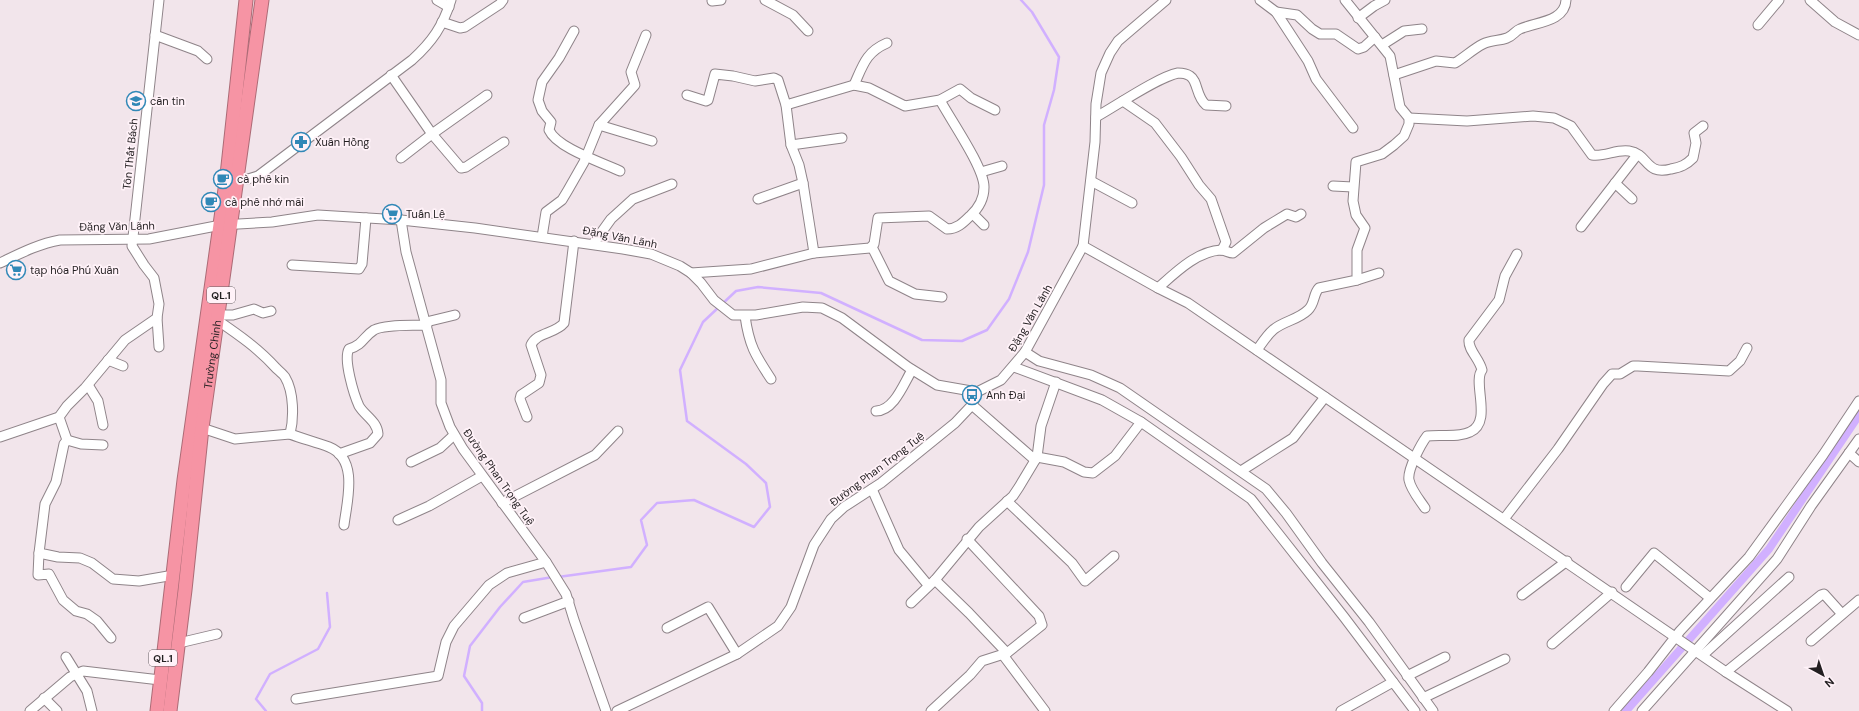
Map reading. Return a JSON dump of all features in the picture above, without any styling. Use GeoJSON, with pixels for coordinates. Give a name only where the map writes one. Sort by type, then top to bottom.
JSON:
{"type":"FeatureCollection","features":[{"type":"Feature","properties":{"kind":"highway","name":"Trường Chinh"},"geometry":{"type":"LineString","coordinates":[[232,177],[246,0]]}},
{"type":"Feature","properties":{"kind":"highway","name":"Trường Chinh"},"geometry":{"type":"LineString","coordinates":[[157,711],[185,472],[262,0]]}},
{"type":"Feature","properties":{"kind":"highway","name":"Trường Chinh"},"geometry":{"type":"LineString","coordinates":[[170,711],[185,590],[202,428],[217,318],[225,225]]}},
{"type":"Feature","properties":{"kind":"street","name":"Tôn Thất Bách"},"geometry":{"type":"LineString","coordinates":[[133,239],[159,0]]}},
{"type":"Feature","properties":{"kind":"street"},"geometry":{"type":"LineString","coordinates":[[232,177],[248,179],[258,176],[427,46],[442,22],[450,4],[437,0]]}},
{"type":"Feature","properties":{"kind":"street"},"geometry":{"type":"LineString","coordinates":[[442,22],[460,28],[464,27],[500,4],[502,0]]}},
{"type":"Feature","properties":{"kind":"street"},"geometry":{"type":"LineString","coordinates":[[765,0],[793,15],[808,31]]}},
{"type":"Feature","properties":{"kind":"street","name":"Đặng Văn Lãnh"},"geometry":{"type":"LineString","coordinates":[[0,263],[26,250],[48,242],[60,240],[149,239],[225,225],[318,215],[401,220],[542,236],[651,254],[668,260],[691,273],[701,282],[714,300],[729,313],[745,316],[756,316],[803,307],[822,308],[847,321],[912,370],[937,385],[977,392],[1001,380],[1014,367],[1025,352],[1083,246],[1091,181],[1099,79],[1114,47],[1122,37],[1166,0]]}},
{"type":"Feature","properties":{"kind":"street"},"geometry":{"type":"LineString","coordinates":[[1260,0],[1276,12],[1308,61],[1316,79],[1353,128]]}},
{"type":"Feature","properties":{"kind":"street"},"geometry":{"type":"LineString","coordinates":[[1345,0],[1390,56],[1400,107],[1409,118],[1409,124],[1404,136],[1399,141],[1382,154],[1356,162],[1353,187],[1354,211],[1365,228],[1357,250],[1357,280]]}},
{"type":"Feature","properties":{"kind":"street"},"geometry":{"type":"LineString","coordinates":[[1358,18],[1385,0]]}},
{"type":"Feature","properties":{"kind":"street"},"geometry":{"type":"LineString","coordinates":[[1394,75],[1436,61],[1455,63],[1482,44],[1492,40],[1507,38],[1518,30],[1561,14],[1564,10],[1566,0]]}},
{"type":"Feature","properties":{"kind":"street"},"geometry":{"type":"LineString","coordinates":[[1758,25],[1779,0]]}},
{"type":"Feature","properties":{"kind":"street"},"geometry":{"type":"LineString","coordinates":[[1811,0],[1835,22],[1859,35]]}},
{"type":"Feature","properties":{"kind":"street"},"geometry":{"type":"LineString","coordinates":[[1276,12],[1297,15],[1312,29],[1320,34],[1336,34],[1358,49],[1364,47],[1375,37]]}},
{"type":"Feature","properties":{"kind":"street"},"geometry":{"type":"LineString","coordinates":[[1382,45],[1404,31],[1422,29]]}},
{"type":"Feature","properties":{"kind":"street"},"geometry":{"type":"LineString","coordinates":[[574,31],[559,58],[542,82],[538,100],[542,111],[551,122],[549,130],[550,134],[564,145],[620,171]]}},
{"type":"Feature","properties":{"kind":"street"},"geometry":{"type":"LineString","coordinates":[[155,35],[198,52],[207,59]]}},
{"type":"Feature","properties":{"kind":"street"},"geometry":{"type":"LineString","coordinates":[[542,236],[546,212],[562,200],[587,156],[599,125],[635,86],[630,72],[646,35]]}},
{"type":"Feature","properties":{"kind":"street"},"geometry":{"type":"LineString","coordinates":[[854,85],[868,56],[876,48],[886,43]]}},
{"type":"Feature","properties":{"kind":"street"},"geometry":{"type":"LineString","coordinates":[[1096,117],[1160,80],[1183,73],[1192,77],[1196,83],[1197,92],[1204,104],[1211,106],[1226,106]]}},
{"type":"Feature","properties":{"kind":"street"},"geometry":{"type":"LineString","coordinates":[[687,95],[706,101],[708,100],[715,74],[754,81],[774,78],[781,84],[786,105],[791,145],[799,165],[803,182],[814,253]]}},
{"type":"Feature","properties":{"kind":"street"},"geometry":{"type":"LineString","coordinates":[[391,75],[432,134],[461,168],[466,167],[504,142]]}},
{"type":"Feature","properties":{"kind":"street"},"geometry":{"type":"LineString","coordinates":[[786,105],[854,85],[869,88],[905,106],[940,100],[960,90],[971,98],[996,110]]}},
{"type":"Feature","properties":{"kind":"street"},"geometry":{"type":"LineString","coordinates":[[401,158],[487,95]]}},
{"type":"Feature","properties":{"kind":"street"},"geometry":{"type":"LineString","coordinates":[[940,100],[981,172],[984,186],[981,203],[973,214],[955,229],[947,229],[929,216],[878,218],[872,247],[889,281],[915,294],[942,296]]}},
{"type":"Feature","properties":{"kind":"street"},"geometry":{"type":"LineString","coordinates":[[1123,101],[1155,123],[1211,199],[1226,242],[1222,250]]}},
{"type":"Feature","properties":{"kind":"street"},"geometry":{"type":"LineString","coordinates":[[1409,118],[1467,121],[1533,116],[1554,118],[1571,126],[1592,155],[1607,155],[1626,150],[1637,155],[1655,170],[1660,172],[1686,165],[1693,158],[1696,143],[1694,133],[1703,126]]}},
{"type":"Feature","properties":{"kind":"street"},"geometry":{"type":"LineString","coordinates":[[599,125],[652,141]]}},
{"type":"Feature","properties":{"kind":"street"},"geometry":{"type":"LineString","coordinates":[[791,145],[842,138]]}},
{"type":"Feature","properties":{"kind":"street"},"geometry":{"type":"LineString","coordinates":[[1581,227],[1637,155]]}},
{"type":"Feature","properties":{"kind":"street"},"geometry":{"type":"LineString","coordinates":[[981,172],[1002,166]]}},
{"type":"Feature","properties":{"kind":"street"},"geometry":{"type":"LineString","coordinates":[[1091,181],[1132,203]]}},
{"type":"Feature","properties":{"kind":"street"},"geometry":{"type":"LineString","coordinates":[[758,200],[803,182]]}},
{"type":"Feature","properties":{"kind":"street"},"geometry":{"type":"LineString","coordinates":[[1615,183],[1632,199]]}},
{"type":"Feature","properties":{"kind":"street"},"geometry":{"type":"LineString","coordinates":[[593,244],[611,219],[633,199],[672,184]]}},
{"type":"Feature","properties":{"kind":"street"},"geometry":{"type":"LineString","coordinates":[[1332,186],[1353,187]]}},
{"type":"Feature","properties":{"kind":"street"},"geometry":{"type":"LineString","coordinates":[[973,214],[984,226]]}},
{"type":"Feature","properties":{"kind":"street"},"geometry":{"type":"LineString","coordinates":[[1158,288],[1182,266],[1200,256],[1222,250],[1233,253],[1264,228],[1287,214],[1296,217],[1301,214]]}},
{"type":"Feature","properties":{"kind":"street"},"geometry":{"type":"LineString","coordinates":[[292,265],[359,269],[362,264],[366,218]]}},
{"type":"Feature","properties":{"kind":"street","name":"Đường Phan Trọng Tuệ"},"geometry":{"type":"LineString","coordinates":[[401,220],[406,252],[427,323],[441,380],[441,403],[454,435],[482,476],[546,562],[568,598],[574,620],[606,711]]}},
{"type":"Feature","properties":{"kind":"street"},"geometry":{"type":"LineString","coordinates":[[133,239],[132,246],[154,278],[158,304],[156,318],[159,347]]}},
{"type":"Feature","properties":{"kind":"street"},"geometry":{"type":"LineString","coordinates":[[527,418],[520,399],[521,395],[539,383],[541,375],[531,345],[535,339],[553,332],[564,323],[574,241]]}},
{"type":"Feature","properties":{"kind":"street"},"geometry":{"type":"LineString","coordinates":[[1083,246],[1188,303],[1567,561],[1726,672],[1788,711]]}},
{"type":"Feature","properties":{"kind":"street"},"geometry":{"type":"LineString","coordinates":[[691,273],[752,269],[814,253],[872,247]]}},
{"type":"Feature","properties":{"kind":"street"},"geometry":{"type":"LineString","coordinates":[[1425,508],[1413,490],[1409,479],[1410,469],[1427,436],[1464,434],[1471,432],[1477,427],[1481,417],[1482,405],[1478,376],[1482,370],[1477,356],[1469,346],[1469,340],[1499,300],[1505,276],[1517,254]]}},
{"type":"Feature","properties":{"kind":"street"},"geometry":{"type":"LineString","coordinates":[[1257,350],[1273,330],[1304,314],[1310,309],[1319,288],[1357,280],[1379,273]]}},
{"type":"Feature","properties":{"kind":"street"},"geometry":{"type":"LineString","coordinates":[[217,318],[254,309],[263,313],[271,311]]}},
{"type":"Feature","properties":{"kind":"street"},"geometry":{"type":"LineString","coordinates":[[339,454],[370,443],[378,434],[378,429],[372,420],[359,406],[354,391],[348,358],[349,349],[360,345],[369,334],[380,328],[427,323],[455,315]]}},
{"type":"Feature","properties":{"kind":"street"},"geometry":{"type":"LineString","coordinates":[[745,316],[748,337],[752,348],[771,379]]}},
{"type":"Feature","properties":{"kind":"street"},"geometry":{"type":"LineString","coordinates":[[0,437],[59,418],[67,406],[88,385],[132,334],[156,318]]}},
{"type":"Feature","properties":{"kind":"street"},"geometry":{"type":"LineString","coordinates":[[217,318],[259,350],[285,378],[292,408],[293,423],[290,434]]}},
{"type":"Feature","properties":{"kind":"street"},"geometry":{"type":"LineString","coordinates":[[1504,519],[1558,449],[1603,384],[1612,374],[1620,374],[1634,366],[1729,372],[1740,360],[1747,348]]}},
{"type":"Feature","properties":{"kind":"street"},"geometry":{"type":"LineString","coordinates":[[1025,352],[1039,361],[1091,375],[1120,388],[1262,486],[1286,513],[1322,563],[1369,622],[1433,711]]}},
{"type":"Feature","properties":{"kind":"street"},"geometry":{"type":"LineString","coordinates":[[108,360],[123,366]]}},
{"type":"Feature","properties":{"kind":"street"},"geometry":{"type":"LineString","coordinates":[[1014,367],[1102,400],[1142,422],[1251,499],[1344,617],[1415,711]]}},
{"type":"Feature","properties":{"kind":"street"},"geometry":{"type":"LineString","coordinates":[[876,411],[881,411],[889,407],[912,370]]}},
{"type":"Feature","properties":{"kind":"street"},"geometry":{"type":"LineString","coordinates":[[911,603],[932,582],[967,540],[1007,501],[1019,487],[1036,459],[1041,426],[1056,382]]}},
{"type":"Feature","properties":{"kind":"street"},"geometry":{"type":"LineString","coordinates":[[88,385],[98,401],[103,425]]}},
{"type":"Feature","properties":{"kind":"street","name":"Đường Phan Trọng Tuệ"},"geometry":{"type":"LineString","coordinates":[[617,711],[737,654],[766,636],[782,622],[791,607],[814,545],[822,530],[844,507],[872,489],[925,449],[955,423],[972,405],[977,392]]}},
{"type":"Feature","properties":{"kind":"street"},"geometry":{"type":"LineString","coordinates":[[1241,471],[1294,438],[1325,397]]}},
{"type":"Feature","properties":{"kind":"street"},"geometry":{"type":"LineString","coordinates":[[1614,711],[1710,598],[1749,557],[1765,537],[1859,401]]}},
{"type":"Feature","properties":{"kind":"street"},"geometry":{"type":"LineString","coordinates":[[972,405],[1036,459],[1064,462],[1084,472],[1093,473],[1116,456],[1142,422]]}},
{"type":"Feature","properties":{"kind":"street"},"geometry":{"type":"LineString","coordinates":[[59,418],[67,440]]}},
{"type":"Feature","properties":{"kind":"street"},"geometry":{"type":"LineString","coordinates":[[202,428],[235,439],[290,434],[328,447],[339,454],[342,457],[347,470],[349,484],[349,494],[344,525]]}},
{"type":"Feature","properties":{"kind":"street"},"geometry":{"type":"LineString","coordinates":[[502,503],[595,455],[618,432]]}},
{"type":"Feature","properties":{"kind":"street"},"geometry":{"type":"LineString","coordinates":[[411,462],[440,448],[454,435]]}},
{"type":"Feature","properties":{"kind":"street"},"geometry":{"type":"LineString","coordinates":[[1642,711],[1777,559],[1811,506],[1859,439]]}},
{"type":"Feature","properties":{"kind":"street"},"geometry":{"type":"LineString","coordinates":[[67,440],[81,444],[103,445]]}},
{"type":"Feature","properties":{"kind":"street"},"geometry":{"type":"LineString","coordinates":[[67,440],[64,444],[56,482],[45,504],[38,553],[38,575],[49,574],[63,600],[76,611],[87,614],[97,621],[111,638]]}},
{"type":"Feature","properties":{"kind":"street"},"geometry":{"type":"LineString","coordinates":[[1849,453],[1859,462]]}},
{"type":"Feature","properties":{"kind":"street"},"geometry":{"type":"LineString","coordinates":[[398,520],[433,504],[482,476]]}},
{"type":"Feature","properties":{"kind":"street"},"geometry":{"type":"LineString","coordinates":[[1251,499],[1262,486]]}},
{"type":"Feature","properties":{"kind":"street"},"geometry":{"type":"LineString","coordinates":[[872,489],[899,550],[932,582],[969,613],[1005,654],[1045,711]]}},
{"type":"Feature","properties":{"kind":"street"},"geometry":{"type":"LineString","coordinates":[[1007,501],[1072,563],[1085,581],[1114,556]]}},
{"type":"Feature","properties":{"kind":"street"},"geometry":{"type":"LineString","coordinates":[[931,711],[982,662],[1005,654],[1042,625],[1042,621],[1002,575],[967,540]]}},
{"type":"Feature","properties":{"kind":"street"},"geometry":{"type":"LineString","coordinates":[[38,553],[58,557],[80,558],[92,563],[113,579],[173,581]]}},
{"type":"Feature","properties":{"kind":"street"},"geometry":{"type":"LineString","coordinates":[[1626,587],[1654,553],[1710,598]]}},
{"type":"Feature","properties":{"kind":"street"},"geometry":{"type":"LineString","coordinates":[[1522,595],[1567,561]]}},
{"type":"Feature","properties":{"kind":"street"},"geometry":{"type":"LineString","coordinates":[[296,699],[438,676],[446,642],[454,626],[486,589],[507,573],[546,562]]}},
{"type":"Feature","properties":{"kind":"street"},"geometry":{"type":"LineString","coordinates":[[1696,650],[1789,577]]}},
{"type":"Feature","properties":{"kind":"street"},"geometry":{"type":"LineString","coordinates":[[1552,644],[1612,592]]}},
{"type":"Feature","properties":{"kind":"street"},"geometry":{"type":"LineString","coordinates":[[1726,672],[1821,595],[1824,594],[1828,597],[1842,614]]}},
{"type":"Feature","properties":{"kind":"street"},"geometry":{"type":"LineString","coordinates":[[524,618],[568,598]]}},
{"type":"Feature","properties":{"kind":"street"},"geometry":{"type":"LineString","coordinates":[[1811,641],[1859,600]]}},
{"type":"Feature","properties":{"kind":"street"},"geometry":{"type":"LineString","coordinates":[[667,628],[708,607],[737,654]]}},
{"type":"Feature","properties":{"kind":"street"},"geometry":{"type":"LineString","coordinates":[[179,643],[218,634]]}},
{"type":"Feature","properties":{"kind":"street"},"geometry":{"type":"LineString","coordinates":[[66,657],[87,691],[92,711]]}},
{"type":"Feature","properties":{"kind":"street"},"geometry":{"type":"LineString","coordinates":[[1407,676],[1445,657]]}},
{"type":"Feature","properties":{"kind":"street"},"geometry":{"type":"LineString","coordinates":[[1423,698],[1505,659]]}},
{"type":"Feature","properties":{"kind":"street"},"geometry":{"type":"LineString","coordinates":[[30,711],[44,698],[77,673],[87,670],[160,680]]}},
{"type":"Feature","properties":{"kind":"street"},"geometry":{"type":"LineString","coordinates":[[1342,711],[1393,682]]}},
{"type":"Feature","properties":{"kind":"street"},"geometry":{"type":"LineString","coordinates":[[44,698],[57,711]]}},
{"type":"Feature","properties":{"kind":"waterway"},"geometry":{"type":"LineString","coordinates":[[558,577],[631,567],[647,545],[641,520],[657,503],[694,500],[754,527],[770,507],[766,483],[746,464],[687,421],[680,370],[703,322],[736,291],[758,287],[821,293],[922,340],[962,341],[987,330],[1009,299],[1028,252],[1044,185],[1044,125],[1054,90],[1059,57],[1032,12],[1021,0]]}},
{"type":"Feature","properties":{"kind":"waterway"},"geometry":{"type":"LineString","coordinates":[[1626,711],[1769,549],[1859,415]]}},
{"type":"Feature","properties":{"kind":"waterway"},"geometry":{"type":"LineString","coordinates":[[482,711],[482,703],[464,676],[470,646],[500,607],[523,582],[553,577]]}},
{"type":"Feature","properties":{"kind":"waterway"},"geometry":{"type":"LineString","coordinates":[[266,711],[256,699],[270,674],[318,649],[330,627],[327,593]]}},
{"type":"Feature","properties":{"kind":"place","name":"căn tin"},"geometry":{"type":"Point","coordinates":[136,101]}},
{"type":"Feature","properties":{"kind":"place","name":"Xuân Hồng"},"geometry":{"type":"Point","coordinates":[301,142]}},
{"type":"Feature","properties":{"kind":"place","name":"cà phê kin"},"geometry":{"type":"Point","coordinates":[223,179]}},
{"type":"Feature","properties":{"kind":"place","name":"cà phê nhớ mãi"},"geometry":{"type":"Point","coordinates":[211,202]}},
{"type":"Feature","properties":{"kind":"place","name":"Tuấn Lệ"},"geometry":{"type":"Point","coordinates":[392,214]}},
{"type":"Feature","properties":{"kind":"place","name":"tạp hóa Phú Xuân"},"geometry":{"type":"Point","coordinates":[16,270]}},
{"type":"Feature","properties":{"kind":"place","name":"Anh Đại"},"geometry":{"type":"Point","coordinates":[972,395]}}]}
